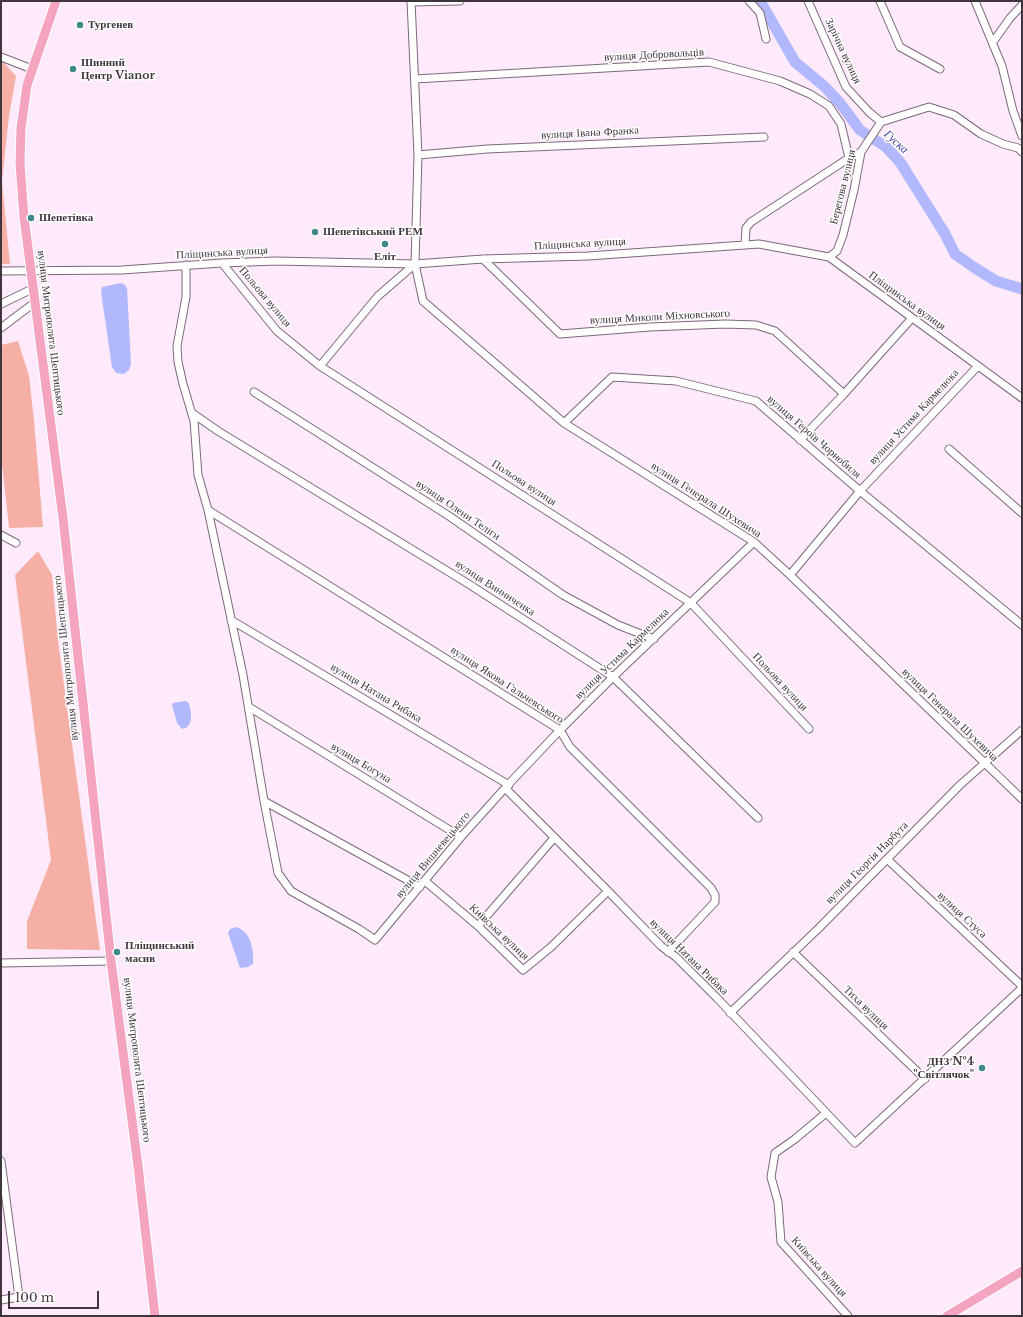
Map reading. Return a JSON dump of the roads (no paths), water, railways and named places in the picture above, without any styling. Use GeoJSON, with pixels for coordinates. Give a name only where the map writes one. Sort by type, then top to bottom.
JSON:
{"type":"FeatureCollection","features":[{"type":"Feature","properties":{"kind":"main road","name":"вулиця Митрополита Шептицького"},"geometry":{"type":"LineString","coordinates":[[56,1],[27,85],[21,128],[20,163],[24,217],[32,289],[63,518],[111,961],[138,1166],[155,1316]]}},
{"type":"Feature","properties":{"kind":"main road"},"geometry":{"type":"LineString","coordinates":[[947,1316],[1022,1271]]}},
{"type":"Feature","properties":{"kind":"street"},"geometry":{"type":"LineString","coordinates":[[320,366],[378,296],[415,264],[418,155],[411,2],[460,1]]}},
{"type":"Feature","properties":{"kind":"street"},"geometry":{"type":"LineString","coordinates":[[749,1],[760,14],[766,39]]}},
{"type":"Feature","properties":{"kind":"street","name":"Зарічна вулиця"},"geometry":{"type":"LineString","coordinates":[[808,1],[846,87],[869,112],[881,122]]}},
{"type":"Feature","properties":{"kind":"street"},"geometry":{"type":"LineString","coordinates":[[880,1],[900,47],[940,69]]}},
{"type":"Feature","properties":{"kind":"street"},"geometry":{"type":"LineString","coordinates":[[974,1],[993,42],[1002,66],[1013,111],[1022,136]]}},
{"type":"Feature","properties":{"kind":"street"},"geometry":{"type":"LineString","coordinates":[[993,42],[1010,18],[1022,5]]}},
{"type":"Feature","properties":{"kind":"street"},"geometry":{"type":"LineString","coordinates":[[1,57],[32,69]]}},
{"type":"Feature","properties":{"kind":"street","name":"вулиця Добровольців"},"geometry":{"type":"LineString","coordinates":[[415,79],[709,62],[780,81],[810,94],[829,106],[841,124],[849,158]]}},
{"type":"Feature","properties":{"kind":"street"},"geometry":{"type":"LineString","coordinates":[[881,122],[929,107],[954,115],[980,134],[1003,144],[1018,148],[1022,152]]}},
{"type":"Feature","properties":{"kind":"street","name":"Берегова вулиця"},"geometry":{"type":"LineString","coordinates":[[829,257],[837,251],[843,235],[862,152],[881,122]]}},
{"type":"Feature","properties":{"kind":"street","name":"вулиця Івана Франка"},"geometry":{"type":"LineString","coordinates":[[418,155],[487,149],[764,137]]}},
{"type":"Feature","properties":{"kind":"street"},"geometry":{"type":"LineString","coordinates":[[745,245],[746,228],[751,222],[849,158],[862,152]]}},
{"type":"Feature","properties":{"kind":"street","name":"Пліщинська вулиця"},"geometry":{"type":"LineString","coordinates":[[1,271],[122,270],[222,262],[276,261],[415,264],[483,259],[588,256],[759,244],[829,257],[1022,398]]}},
{"type":"Feature","properties":{"kind":"street","name":"вулиця Миколи Міхновського"},"geometry":{"type":"LineString","coordinates":[[483,259],[560,334],[650,327],[724,324],[756,325],[775,331],[844,394]]}},
{"type":"Feature","properties":{"kind":"street","name":"Польова вулиця"},"geometry":{"type":"LineString","coordinates":[[222,262],[277,330],[320,366],[691,603],[808,729]]}},
{"type":"Feature","properties":{"kind":"street","name":"вулиця Генерала Шухевича"},"geometry":{"type":"LineString","coordinates":[[415,264],[423,300],[564,423],[754,542],[1022,799]]}},
{"type":"Feature","properties":{"kind":"street"},"geometry":{"type":"LineString","coordinates":[[186,265],[185,306],[178,338],[178,354],[183,384],[195,427],[198,475],[208,510],[231,620],[264,801],[420,887]]}},
{"type":"Feature","properties":{"kind":"street"},"geometry":{"type":"LineString","coordinates":[[1,304],[32,289]]}},
{"type":"Feature","properties":{"kind":"street"},"geometry":{"type":"LineString","coordinates":[[1,328],[34,303]]}},
{"type":"Feature","properties":{"kind":"street"},"geometry":{"type":"LineString","coordinates":[[800,440],[844,394],[912,318]]}},
{"type":"Feature","properties":{"kind":"street","name":"вулиця Устима Кармелюка"},"geometry":{"type":"LineString","coordinates":[[790,575],[860,491],[978,366]]}},
{"type":"Feature","properties":{"kind":"street","name":"вулиця Героїв Чорнобиля"},"geometry":{"type":"LineString","coordinates":[[564,423],[612,377],[676,381],[756,401],[860,491],[1022,625]]}},
{"type":"Feature","properties":{"kind":"street","name":"вулиця Олени Теліги"},"geometry":{"type":"LineString","coordinates":[[254,392],[449,516],[563,594],[618,625],[654,639]]}},
{"type":"Feature","properties":{"kind":"street","name":"вулиця Винниченка"},"geometry":{"type":"LineString","coordinates":[[192,413],[218,431],[467,582],[613,677],[758,818]]}},
{"type":"Feature","properties":{"kind":"street"},"geometry":{"type":"LineString","coordinates":[[949,449],[1022,513]]}},
{"type":"Feature","properties":{"kind":"street","name":"вулиця Якова Гальчевського"},"geometry":{"type":"LineString","coordinates":[[208,510],[560,730],[570,747],[711,888],[715,895],[715,902],[668,952]]}},
{"type":"Feature","properties":{"kind":"street"},"geometry":{"type":"LineString","coordinates":[[1,535],[16,543]]}},
{"type":"Feature","properties":{"kind":"street","name":"вулиця Устима Кармелюка"},"geometry":{"type":"LineString","coordinates":[[507,787],[560,730],[613,677],[754,542]]}},
{"type":"Feature","properties":{"kind":"street","name":"вулиця Натана Рибака"},"geometry":{"type":"LineString","coordinates":[[231,620],[507,787],[554,838],[644,929],[668,952],[676,957],[855,1143],[925,1079]]}},
{"type":"Feature","properties":{"kind":"street","name":"вулиця Богуна"},"geometry":{"type":"LineString","coordinates":[[248,707],[462,837]]}},
{"type":"Feature","properties":{"kind":"street","name":"вулиця Георгія Нарбута"},"geometry":{"type":"LineString","coordinates":[[730,1013],[887,859],[960,784],[1022,730]]}},
{"type":"Feature","properties":{"kind":"street","name":"вулиця Вишневецького"},"geometry":{"type":"LineString","coordinates":[[264,801],[278,873],[291,890],[359,929],[375,940],[462,837],[507,787]]}},
{"type":"Feature","properties":{"kind":"street"},"geometry":{"type":"LineString","coordinates":[[478,926],[554,838]]}},
{"type":"Feature","properties":{"kind":"street","name":"вулиця Стуса"},"geometry":{"type":"LineString","coordinates":[[887,859],[1022,987]]}},
{"type":"Feature","properties":{"kind":"street","name":"Київська вулиця"},"geometry":{"type":"LineString","coordinates":[[425,881],[478,926],[524,970],[551,948],[608,891]]}},
{"type":"Feature","properties":{"kind":"street","name":"Тиха вулиця"},"geometry":{"type":"LineString","coordinates":[[793,952],[925,1079]]}},
{"type":"Feature","properties":{"kind":"street"},"geometry":{"type":"LineString","coordinates":[[1,963],[111,961]]}},
{"type":"Feature","properties":{"kind":"street"},"geometry":{"type":"LineString","coordinates":[[925,1079],[1022,987]]}},
{"type":"Feature","properties":{"kind":"street","name":"Київська вулиця"},"geometry":{"type":"LineString","coordinates":[[826,1113],[795,1139],[775,1153],[771,1177],[778,1202],[781,1242],[848,1316]]}},
{"type":"Feature","properties":{"kind":"street"},"geometry":{"type":"LineString","coordinates":[[1,1161],[20,1298],[1,1300]]}},
{"type":"Feature","properties":{"kind":"water"},"geometry":{"type":"Polygon","coordinates":[[[121,283],[127,288],[131,364],[129,370],[124,374],[116,373],[112,367],[101,292],[102,287],[121,283]]]}},
{"type":"Feature","properties":{"kind":"water"},"geometry":{"type":"Polygon","coordinates":[[[188,702],[191,718],[189,725],[182,729],[177,723],[172,705],[173,703],[188,702]]]}},
{"type":"Feature","properties":{"kind":"water"},"geometry":{"type":"Polygon","coordinates":[[[236,927],[245,932],[252,947],[253,964],[248,967],[240,968],[228,933],[230,929],[236,927]]]}},
{"type":"Feature","properties":{"kind":"waterway","name":"Гуска"},"geometry":{"type":"LineString","coordinates":[[760,1],[795,62],[824,86],[840,103],[860,130],[886,147],[900,162],[945,234],[955,254],[996,281],[1022,289]]}},
{"type":"Feature","properties":{"kind":"place","name":"Тургенев"},"geometry":{"type":"Point","coordinates":[80,25]}},
{"type":"Feature","properties":{"kind":"place","name":"Шинний Центр Vianor"},"geometry":{"type":"Point","coordinates":[73,69]}},
{"type":"Feature","properties":{"kind":"place","name":"Шепетівка"},"geometry":{"type":"Point","coordinates":[31,218]}},
{"type":"Feature","properties":{"kind":"place","name":"Шепетівський РЕМ"},"geometry":{"type":"Point","coordinates":[315,232]}},
{"type":"Feature","properties":{"kind":"place","name":"Еліт"},"geometry":{"type":"Point","coordinates":[385,244]}},
{"type":"Feature","properties":{"kind":"place","name":"Пліщинський масив"},"geometry":{"type":"Point","coordinates":[117,952]}},
{"type":"Feature","properties":{"kind":"place","name":"ДНЗ №4 \"Світлячок\""},"geometry":{"type":"Point","coordinates":[982,1068]}}]}
